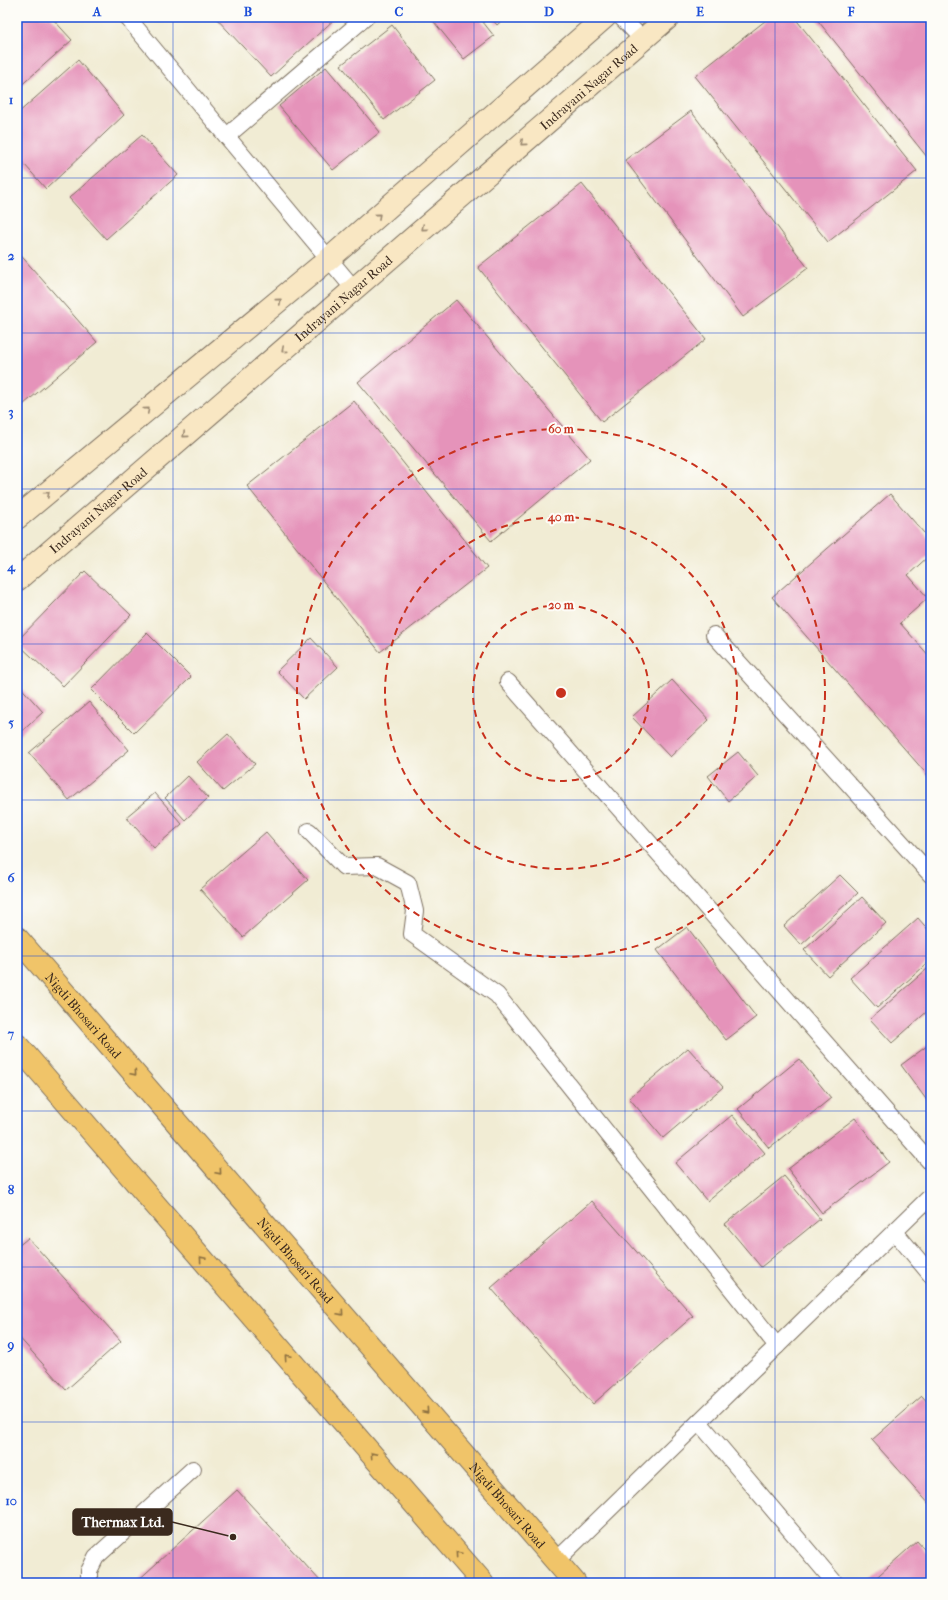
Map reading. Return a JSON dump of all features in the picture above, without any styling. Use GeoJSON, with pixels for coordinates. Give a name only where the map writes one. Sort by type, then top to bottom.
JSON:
{"type":"FeatureCollection","features":[{"type":"Feature","properties":{"kind":"main road"},"geometry":{"type":"LineString","coordinates":[[17,518],[329,259],[605,17]]}},
{"type":"Feature","properties":{"kind":"main road","name":"Indrayani Nagar Road"},"geometry":{"type":"LineString","coordinates":[[17,580],[669,17]]}},
{"type":"Feature","properties":{"kind":"main road","name":"Nigdi Bhosari Road"},"geometry":{"type":"LineString","coordinates":[[17,938],[575,1583]]}},
{"type":"Feature","properties":{"kind":"main road"},"geometry":{"type":"LineString","coordinates":[[17,1045],[483,1583]]}},
{"type":"Feature","properties":{"kind":"lane"},"geometry":{"type":"LineString","coordinates":[[127,17],[354,289]]}},
{"type":"Feature","properties":{"kind":"lane"},"geometry":{"type":"LineString","coordinates":[[227,136],[366,17]]}},
{"type":"Feature","properties":{"kind":"lane"},"geometry":{"type":"LineString","coordinates":[[621,17],[642,40]]}},
{"type":"Feature","properties":{"kind":"lane"},"geometry":{"type":"LineString","coordinates":[[714,635],[931,875]]}},
{"type":"Feature","properties":{"kind":"lane"},"geometry":{"type":"LineString","coordinates":[[508,682],[931,1163]]}},
{"type":"Feature","properties":{"kind":"lane"},"geometry":{"type":"LineString","coordinates":[[309,831],[344,867],[377,866],[408,883],[415,911],[412,934],[496,995],[777,1346]]}},
{"type":"Feature","properties":{"kind":"lane"},"geometry":{"type":"LineString","coordinates":[[556,1562],[931,1196]]}},
{"type":"Feature","properties":{"kind":"lane"},"geometry":{"type":"LineString","coordinates":[[895,1232],[931,1275]]}},
{"type":"Feature","properties":{"kind":"lane"},"geometry":{"type":"LineString","coordinates":[[699,1422],[835,1583]]}},
{"type":"Feature","properties":{"kind":"lane"},"geometry":{"type":"LineString","coordinates":[[89,1583],[89,1571],[96,1557],[193,1469]]}},
{"type":"Feature","properties":{"kind":"building"},"geometry":{"type":"Polygon","coordinates":[[[17,17],[51,17],[72,40],[17,89],[17,17]]]}},
{"type":"Feature","properties":{"kind":"building"},"geometry":{"type":"Polygon","coordinates":[[[215,17],[337,17],[271,77],[215,17]]]}},
{"type":"Feature","properties":{"kind":"building"},"geometry":{"type":"Polygon","coordinates":[[[430,17],[479,17],[494,36],[464,59],[430,17]]]}},
{"type":"Feature","properties":{"kind":"building"},"geometry":{"type":"Polygon","coordinates":[[[490,17],[506,17],[497,25],[490,17]]]}},
{"type":"Feature","properties":{"kind":"building"},"geometry":{"type":"Polygon","coordinates":[[[770,17],[794,17],[917,171],[828,242],[695,76],[770,17]]]}},
{"type":"Feature","properties":{"kind":"building"},"geometry":{"type":"Polygon","coordinates":[[[815,17],[931,17],[931,162],[815,17]]]}},
{"type":"Feature","properties":{"kind":"building"},"geometry":{"type":"Polygon","coordinates":[[[392,25],[435,80],[384,120],[341,65],[392,25]]]}},
{"type":"Feature","properties":{"kind":"building"},"geometry":{"type":"Polygon","coordinates":[[[78,60],[124,115],[46,189],[17,156],[17,114],[78,60]]]}},
{"type":"Feature","properties":{"kind":"building"},"geometry":{"type":"Polygon","coordinates":[[[326,67],[380,132],[333,170],[279,106],[326,67]]]}},
{"type":"Feature","properties":{"kind":"building"},"geometry":{"type":"Polygon","coordinates":[[[691,111],[808,268],[743,317],[625,160],[691,111]]]}},
{"type":"Feature","properties":{"kind":"building"},"geometry":{"type":"Polygon","coordinates":[[[142,135],[178,175],[106,239],[69,198],[142,135]]]}},
{"type":"Feature","properties":{"kind":"building"},"geometry":{"type":"Polygon","coordinates":[[[582,184],[706,339],[602,422],[478,267],[582,184]]]}},
{"type":"Feature","properties":{"kind":"building"},"geometry":{"type":"Polygon","coordinates":[[[17,251],[97,342],[17,410],[17,251]]]}},
{"type":"Feature","properties":{"kind":"building"},"geometry":{"type":"Polygon","coordinates":[[[456,300],[590,459],[491,541],[358,382],[456,300]]]}},
{"type":"Feature","properties":{"kind":"building"},"geometry":{"type":"Polygon","coordinates":[[[354,401],[487,568],[380,652],[247,486],[354,401]]]}},
{"type":"Feature","properties":{"kind":"building"},"geometry":{"type":"Polygon","coordinates":[[[890,494],[931,541],[931,554],[908,575],[928,598],[900,623],[931,658],[931,779],[772,597],[890,494]]]}},
{"type":"Feature","properties":{"kind":"building"},"geometry":{"type":"Polygon","coordinates":[[[85,571],[131,615],[63,686],[17,643],[17,641],[85,571]]]}},
{"type":"Feature","properties":{"kind":"building"},"geometry":{"type":"Polygon","coordinates":[[[147,633],[191,677],[134,733],[91,690],[147,633]]]}},
{"type":"Feature","properties":{"kind":"building"},"geometry":{"type":"Polygon","coordinates":[[[311,638],[338,667],[304,699],[277,671],[311,638]]]}},
{"type":"Feature","properties":{"kind":"building"},"geometry":{"type":"Polygon","coordinates":[[[672,680],[709,720],[670,757],[632,717],[672,680]]]}},
{"type":"Feature","properties":{"kind":"building"},"geometry":{"type":"Polygon","coordinates":[[[17,683],[43,712],[17,736],[17,683]]]}},
{"type":"Feature","properties":{"kind":"building"},"geometry":{"type":"Polygon","coordinates":[[[89,702],[129,750],[69,800],[29,753],[89,702]]]}},
{"type":"Feature","properties":{"kind":"building"},"geometry":{"type":"Polygon","coordinates":[[[228,734],[255,764],[223,791],[197,762],[228,734]]]}},
{"type":"Feature","properties":{"kind":"building"},"geometry":{"type":"Polygon","coordinates":[[[738,752],[758,776],[728,801],[708,776],[738,752]]]}},
{"type":"Feature","properties":{"kind":"building"},"geometry":{"type":"Polygon","coordinates":[[[188,776],[208,798],[185,820],[165,798],[188,776]]]}},
{"type":"Feature","properties":{"kind":"building"},"geometry":{"type":"Polygon","coordinates":[[[155,793],[182,824],[154,848],[126,817],[155,793]]]}},
{"type":"Feature","properties":{"kind":"building"},"geometry":{"type":"Polygon","coordinates":[[[266,832],[308,880],[243,937],[200,889],[266,832]]]}},
{"type":"Feature","properties":{"kind":"building"},"geometry":{"type":"Polygon","coordinates":[[[840,875],[858,893],[801,945],[784,926],[840,875]]]}},
{"type":"Feature","properties":{"kind":"building"},"geometry":{"type":"Polygon","coordinates":[[[862,897],[886,923],[828,976],[804,950],[862,897]]]}},
{"type":"Feature","properties":{"kind":"building"},"geometry":{"type":"Polygon","coordinates":[[[918,918],[931,933],[931,960],[877,1008],[850,978],[918,918]]]}},
{"type":"Feature","properties":{"kind":"building"},"geometry":{"type":"Polygon","coordinates":[[[687,927],[756,1017],[726,1040],[657,950],[687,927]]]}},
{"type":"Feature","properties":{"kind":"building"},"geometry":{"type":"Polygon","coordinates":[[[927,969],[931,973],[931,1008],[892,1043],[870,1019],[927,969]]]}},
{"type":"Feature","properties":{"kind":"building"},"geometry":{"type":"Polygon","coordinates":[[[931,1043],[931,1106],[901,1065],[931,1043]]]}},
{"type":"Feature","properties":{"kind":"building"},"geometry":{"type":"Polygon","coordinates":[[[688,1048],[723,1087],[663,1138],[629,1098],[688,1048]]]}},
{"type":"Feature","properties":{"kind":"building"},"geometry":{"type":"Polygon","coordinates":[[[799,1059],[831,1098],[769,1148],[738,1109],[799,1059]]]}},
{"type":"Feature","properties":{"kind":"building"},"geometry":{"type":"Polygon","coordinates":[[[732,1115],[765,1153],[707,1201],[675,1163],[732,1115]]]}},
{"type":"Feature","properties":{"kind":"building"},"geometry":{"type":"Polygon","coordinates":[[[855,1118],[889,1162],[822,1213],[788,1169],[855,1118]]]}},
{"type":"Feature","properties":{"kind":"building"},"geometry":{"type":"Polygon","coordinates":[[[784,1176],[820,1219],[761,1267],[725,1224],[784,1176]]]}},
{"type":"Feature","properties":{"kind":"building"},"geometry":{"type":"Polygon","coordinates":[[[592,1201],[693,1316],[593,1404],[491,1288],[592,1201]]]}},
{"type":"Feature","properties":{"kind":"building"},"geometry":{"type":"Polygon","coordinates":[[[28,1238],[121,1341],[66,1390],[17,1335],[17,1247],[28,1238]]]}},
{"type":"Feature","properties":{"kind":"building"},"geometry":{"type":"Polygon","coordinates":[[[922,1396],[931,1406],[931,1506],[872,1440],[922,1396]]]}},
{"type":"Feature","properties":{"kind":"building"},"geometry":{"type":"Polygon","coordinates":[[[237,1490],[322,1583],[135,1583],[237,1490]]]}},
{"type":"Feature","properties":{"kind":"building"},"geometry":{"type":"Polygon","coordinates":[[[917,1541],[931,1557],[931,1583],[870,1583],[917,1541]]]}},
{"type":"Feature","properties":{"kind":"place","name":"Thermax Ltd."},"geometry":{"type":"Point","coordinates":[233,1537]}}]}
